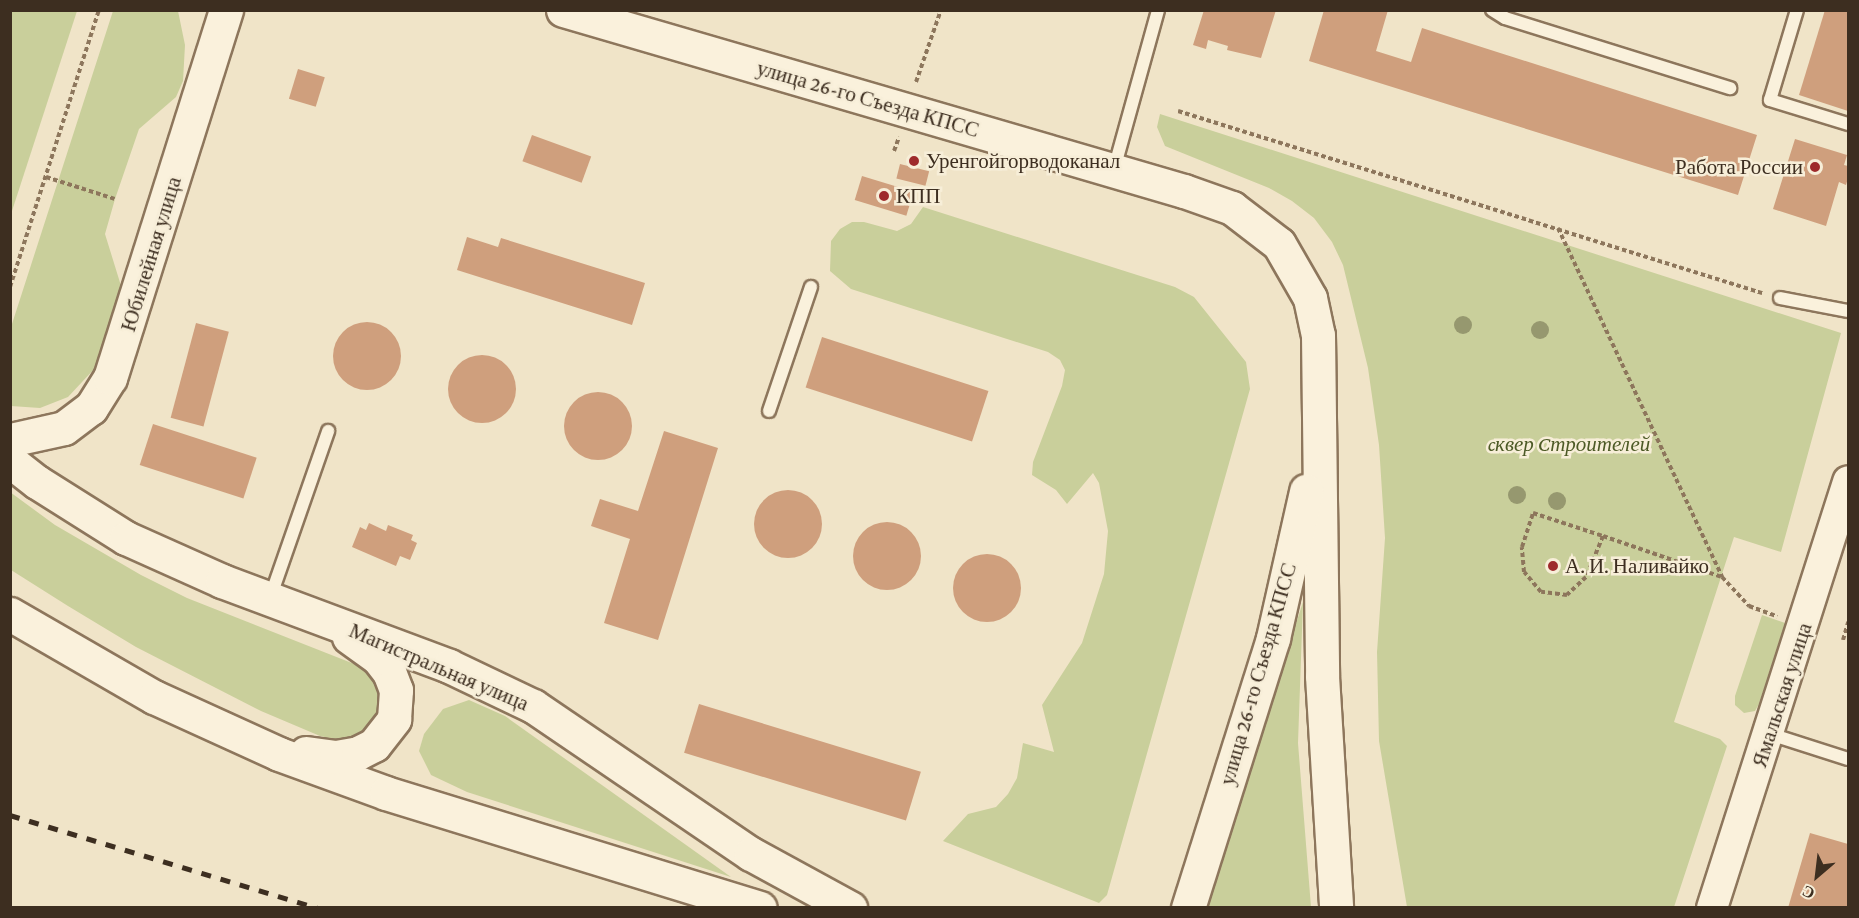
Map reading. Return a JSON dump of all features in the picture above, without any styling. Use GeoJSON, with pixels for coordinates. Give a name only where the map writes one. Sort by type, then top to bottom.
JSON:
{"type":"FeatureCollection","features":[{"type":"Feature","properties":{"kind":"main road","name":"Юбилейная улица"},"geometry":{"type":"LineString","coordinates":[[10,440],[64,428],[102,394],[118,359],[226,10]]}},
{"type":"Feature","properties":{"kind":"main road","name":"улица 26-го Съезда КПСС"},"geometry":{"type":"LineString","coordinates":[[563,10],[1114,170],[1232,208],[1279,244],[1310,298],[1318,335],[1317,437],[1324,754],[1336,908]]}},
{"type":"Feature","properties":{"kind":"main road","name":"улица 26-го Съезда КПСС"},"geometry":{"type":"LineString","coordinates":[[1188,908],[1273,638],[1317,437]]}},
{"type":"Feature","properties":{"kind":"main road","name":"Магистральная улица"},"geometry":{"type":"LineString","coordinates":[[10,461],[46,488],[126,538],[270,599],[449,666],[533,706],[751,854],[850,908]]}},
{"type":"Feature","properties":{"kind":"main road"},"geometry":{"type":"LineString","coordinates":[[10,614],[133,686],[245,740],[386,793],[760,908]]}},
{"type":"Feature","properties":{"kind":"main road"},"geometry":{"type":"LineString","coordinates":[[245,740],[336,757],[358,753],[387,732],[398,705],[389,672],[358,642],[315,615]]}},
{"type":"Feature","properties":{"kind":"street","name":"Ямальская улица"},"geometry":{"type":"LineString","coordinates":[[1712,908],[1770,734],[1848,481]]}},
{"type":"Feature","properties":{"kind":"lane"},"geometry":{"type":"LineString","coordinates":[[1114,170],[1158,10]]}},
{"type":"Feature","properties":{"kind":"lane"},"geometry":{"type":"LineString","coordinates":[[1492,10],[1504,18],[1730,88]]}},
{"type":"Feature","properties":{"kind":"lane"},"geometry":{"type":"LineString","coordinates":[[1797,10],[1770,100],[1848,123]]}},
{"type":"Feature","properties":{"kind":"lane"},"geometry":{"type":"LineString","coordinates":[[769,411],[811,286]]}},
{"type":"Feature","properties":{"kind":"lane"},"geometry":{"type":"LineString","coordinates":[[1780,298],[1848,311]]}},
{"type":"Feature","properties":{"kind":"lane"},"geometry":{"type":"LineString","coordinates":[[270,599],[328,431]]}},
{"type":"Feature","properties":{"kind":"lane"},"geometry":{"type":"LineString","coordinates":[[1770,734],[1848,759]]}},
{"type":"Feature","properties":{"kind":"path"},"geometry":{"type":"LineString","coordinates":[[10,287],[99,10]]}},
{"type":"Feature","properties":{"kind":"path"},"geometry":{"type":"LineString","coordinates":[[1178,111],[1780,298]]}},
{"type":"Feature","properties":{"kind":"path"},"geometry":{"type":"LineString","coordinates":[[46,177],[115,199]]}},
{"type":"Feature","properties":{"kind":"path"},"geometry":{"type":"LineString","coordinates":[[1557,227],[1722,577],[1749,606],[1786,619]]}},
{"type":"Feature","properties":{"kind":"path"},"geometry":{"type":"LineString","coordinates":[[1603,536],[1586,577],[1567,595],[1541,592],[1524,572],[1522,547],[1533,513],[1603,536],[1722,577]]}},
{"type":"Feature","properties":{"kind":"path"},"geometry":{"type":"LineString","coordinates":[[1843,640],[1848,622]]}},
{"type":"Feature","properties":{"kind":"green space"},"geometry":{"type":"Polygon","coordinates":[[[10,11],[77,11],[11,214],[10,11]]]}},
{"type":"Feature","properties":{"kind":"green space"},"geometry":{"type":"Polygon","coordinates":[[[113,11],[178,11],[185,45],[183,81],[176,97],[139,129],[115,199],[105,234],[122,289],[96,367],[68,397],[40,408],[11,406],[11,327],[113,11]]]}},
{"type":"Feature","properties":{"kind":"green space","name":"cквер Cтроителей"},"geometry":{"type":"Polygon","coordinates":[[[1160,114],[1841,333],[1781,552],[1734,537],[1674,722],[1720,739],[1727,746],[1674,907],[1407,907],[1379,741],[1377,652],[1385,538],[1379,445],[1368,368],[1343,265],[1332,242],[1314,218],[1292,201],[1269,188],[1165,146],[1157,127],[1160,114]]]}},
{"type":"Feature","properties":{"kind":"green space"},"geometry":{"type":"Polygon","coordinates":[[[923,207],[1175,287],[1194,297],[1246,362],[1250,389],[1107,895],[1099,903],[943,841],[968,814],[996,807],[1008,794],[1017,778],[1023,743],[1054,752],[1042,705],[1082,643],[1104,574],[1108,531],[1099,483],[1093,473],[1067,504],[1056,490],[1032,475],[1033,462],[1062,386],[1065,370],[1060,360],[1048,352],[851,289],[830,271],[831,241],[840,229],[852,222],[864,222],[897,231],[911,224],[923,207]]]}},
{"type":"Feature","properties":{"kind":"green space"},"geometry":{"type":"Polygon","coordinates":[[[10,492],[55,525],[141,575],[187,598],[367,669],[378,681],[382,696],[378,716],[368,730],[343,741],[320,736],[261,711],[136,647],[68,606],[11,570],[10,492]]]}},
{"type":"Feature","properties":{"kind":"green space"},"geometry":{"type":"Polygon","coordinates":[[[1303,602],[1298,743],[1311,907],[1207,908],[1213,878],[1303,602]]]}},
{"type":"Feature","properties":{"kind":"green space"},"geometry":{"type":"Polygon","coordinates":[[[1762,615],[1785,623],[1759,704],[1755,711],[1744,713],[1735,705],[1735,696],[1762,615]]]}},
{"type":"Feature","properties":{"kind":"green space"},"geometry":{"type":"Polygon","coordinates":[[[469,700],[505,716],[731,877],[467,792],[431,775],[419,751],[424,734],[443,709],[469,700]]]}},
{"type":"Feature","properties":{"kind":"building"},"geometry":{"type":"Polygon","coordinates":[[[1204,10],[1276,10],[1261,58],[1227,50],[1228,46],[1208,40],[1206,49],[1193,45],[1204,10]]]}},
{"type":"Feature","properties":{"kind":"building"},"geometry":{"type":"Polygon","coordinates":[[[1324,10],[1388,10],[1376,51],[1411,62],[1422,28],[1757,135],[1738,195],[1309,61],[1324,10]]]}},
{"type":"Feature","properties":{"kind":"building"},"geometry":{"type":"Polygon","coordinates":[[[1825,10],[1848,10],[1848,111],[1799,95],[1825,10]]]}},
{"type":"Feature","properties":{"kind":"building"},"geometry":{"type":"Polygon","coordinates":[[[298,69],[325,77],[316,107],[289,99],[298,69]]]}},
{"type":"Feature","properties":{"kind":"building"},"geometry":{"type":"Polygon","coordinates":[[[532,135],[591,157],[582,183],[522,161],[532,135]]]}},
{"type":"Feature","properties":{"kind":"building"},"geometry":{"type":"Polygon","coordinates":[[[1795,139],[1847,155],[1844,165],[1848,166],[1846,185],[1839,182],[1826,226],[1773,209],[1795,139]]]}},
{"type":"Feature","properties":{"kind":"building"},"geometry":{"type":"Polygon","coordinates":[[[900,164],[929,171],[925,186],[896,179],[900,164]]]}},
{"type":"Feature","properties":{"kind":"building","name":"КПП"},"geometry":{"type":"Polygon","coordinates":[[[862,176],[914,192],[906,216],[855,200],[862,176]]]}},
{"type":"Feature","properties":{"kind":"building"},"geometry":{"type":"Polygon","coordinates":[[[467,237],[498,247],[501,238],[645,283],[632,325],[457,270],[467,237]]]}},
{"type":"Feature","properties":{"kind":"building"},"geometry":{"type":"Polygon","coordinates":[[[367,322],[380,325],[391,332],[398,343],[401,356],[398,369],[391,380],[380,387],[367,390],[354,387],[343,380],[336,369],[333,356],[336,343],[343,332],[354,325],[367,322]]]}},
{"type":"Feature","properties":{"kind":"building"},"geometry":{"type":"Polygon","coordinates":[[[196,323],[229,332],[203,426],[171,418],[196,323]]]}},
{"type":"Feature","properties":{"kind":"building"},"geometry":{"type":"Polygon","coordinates":[[[822,337],[988,391],[972,441],[806,387],[822,337]]]}},
{"type":"Feature","properties":{"kind":"building"},"geometry":{"type":"Polygon","coordinates":[[[482,355],[495,358],[506,365],[513,376],[516,389],[513,402],[506,413],[495,420],[482,423],[469,420],[458,413],[451,402],[448,389],[451,376],[458,365],[469,358],[482,355]]]}},
{"type":"Feature","properties":{"kind":"building"},"geometry":{"type":"Polygon","coordinates":[[[598,392],[611,395],[622,402],[629,413],[632,426],[629,439],[622,450],[611,457],[598,460],[585,457],[574,450],[567,439],[564,426],[567,413],[574,402],[585,395],[598,392]]]}},
{"type":"Feature","properties":{"kind":"building"},"geometry":{"type":"Polygon","coordinates":[[[153,424],[257,458],[243,499],[140,465],[153,424]]]}},
{"type":"Feature","properties":{"kind":"building"},"geometry":{"type":"Polygon","coordinates":[[[664,431],[718,448],[658,640],[604,623],[630,539],[591,526],[600,499],[638,511],[664,431]]]}},
{"type":"Feature","properties":{"kind":"building"},"geometry":{"type":"Polygon","coordinates":[[[788,490],[801,493],[812,500],[819,511],[822,524],[819,537],[812,548],[801,555],[788,558],[775,555],[764,548],[757,537],[754,524],[757,511],[764,500],[775,493],[788,490]]]}},
{"type":"Feature","properties":{"kind":"building"},"geometry":{"type":"Polygon","coordinates":[[[887,522],[900,525],[911,532],[918,543],[921,556],[918,569],[911,580],[900,587],[887,590],[874,587],[863,580],[856,569],[853,556],[856,543],[863,532],[874,525],[887,522]]]}},
{"type":"Feature","properties":{"kind":"building"},"geometry":{"type":"Polygon","coordinates":[[[369,523],[386,531],[388,525],[413,535],[411,540],[417,543],[410,560],[400,556],[396,566],[352,547],[360,527],[366,530],[369,523]]]}},
{"type":"Feature","properties":{"kind":"building"},"geometry":{"type":"Polygon","coordinates":[[[987,554],[1000,557],[1011,564],[1018,575],[1021,588],[1018,601],[1011,612],[1000,619],[987,622],[974,619],[963,612],[956,601],[953,588],[956,575],[963,564],[974,557],[987,554]]]}},
{"type":"Feature","properties":{"kind":"building"},"geometry":{"type":"Polygon","coordinates":[[[699,704],[921,772],[906,821],[684,753],[699,704]]]}},
{"type":"Feature","properties":{"kind":"building"},"geometry":{"type":"Polygon","coordinates":[[[1810,833],[1848,844],[1848,908],[1788,908],[1810,833]]]}},
{"type":"Feature","properties":{"kind":"railway"},"geometry":{"type":"LineString","coordinates":[[10,815],[318,908]]}},
{"type":"Feature","properties":{"kind":"place","name":"Уренгойгорводоканал"},"geometry":{"type":"Point","coordinates":[914,161]}},
{"type":"Feature","properties":{"kind":"place","name":"Работа России"},"geometry":{"type":"Point","coordinates":[1815,167]}},
{"type":"Feature","properties":{"kind":"place","name":"КПП"},"geometry":{"type":"Point","coordinates":[884,196]}},
{"type":"Feature","properties":{"kind":"place","name":"А. И. Наливайко"},"geometry":{"type":"Point","coordinates":[1553,566]}}]}
